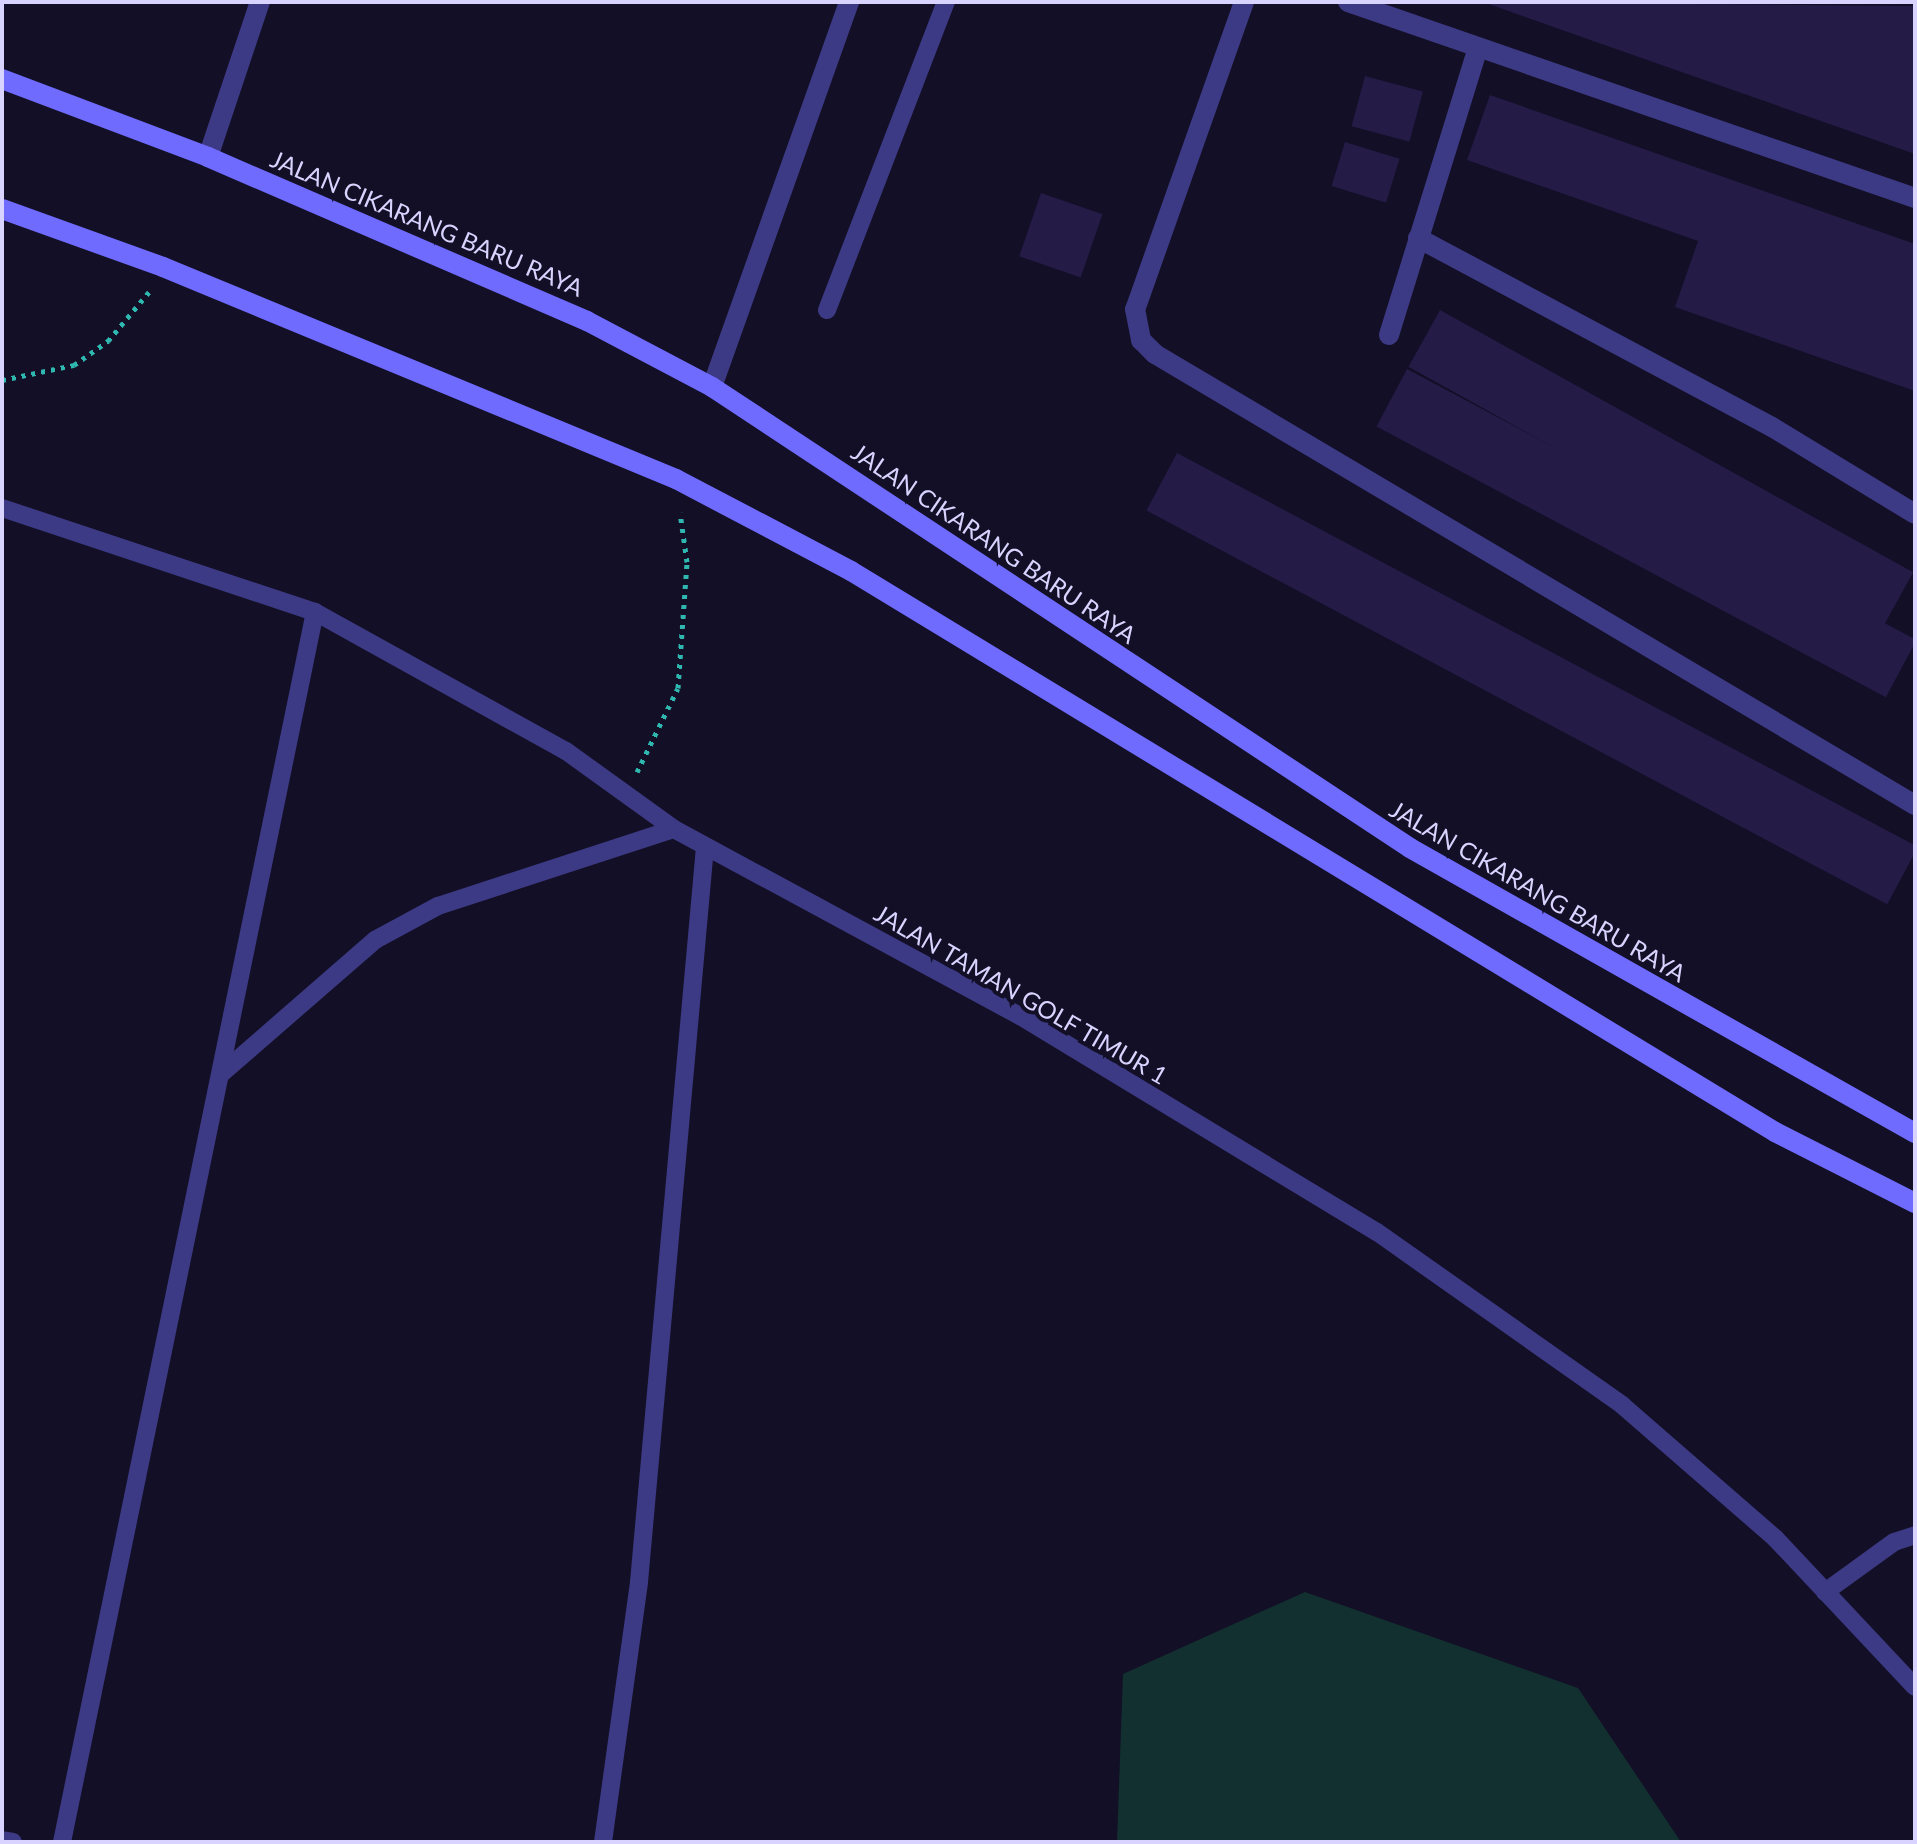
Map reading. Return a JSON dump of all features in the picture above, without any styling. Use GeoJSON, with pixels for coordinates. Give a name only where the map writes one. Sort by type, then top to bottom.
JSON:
{"type":"FeatureCollection","features":[{"type":"Feature","properties":{"kind":"main road","name":"JALAN CIKARANG BARU RAYA"},"geometry":{"type":"LineString","coordinates":[[2,79],[208,157],[587,321],[712,387],[1410,848],[1915,1133]]}},
{"type":"Feature","properties":{"kind":"main road"},"geometry":{"type":"LineString","coordinates":[[2,209],[163,267],[676,479],[851,571],[1775,1132],[1915,1203]]}},
{"type":"Feature","properties":{"kind":"street"},"geometry":{"type":"LineString","coordinates":[[208,157],[260,2]]}},
{"type":"Feature","properties":{"kind":"street"},"geometry":{"type":"LineString","coordinates":[[712,387],[849,2]]}},
{"type":"Feature","properties":{"kind":"street"},"geometry":{"type":"LineString","coordinates":[[1244,2],[1135,309],[1141,340],[1155,354],[1915,805]]}},
{"type":"Feature","properties":{"kind":"street"},"geometry":{"type":"LineString","coordinates":[[1348,2],[1915,198]]}},
{"type":"Feature","properties":{"kind":"street"},"geometry":{"type":"LineString","coordinates":[[1389,335],[1478,47]]}},
{"type":"Feature","properties":{"kind":"street"},"geometry":{"type":"LineString","coordinates":[[1418,238],[1772,427],[1915,514]]}},
{"type":"Feature","properties":{"kind":"lane"},"geometry":{"type":"LineString","coordinates":[[827,310],[946,2]]}},
{"type":"Feature","properties":{"kind":"lane","name":"JALAN TAMAN GOLF TIMUR 1"},"geometry":{"type":"LineString","coordinates":[[2,508],[315,612],[566,751],[674,829],[705,847],[1020,1016],[1377,1232],[1622,1405],[1775,1538],[1913,1681]]}},
{"type":"Feature","properties":{"kind":"lane"},"geometry":{"type":"LineString","coordinates":[[62,1842],[315,612]]}},
{"type":"Feature","properties":{"kind":"lane"},"geometry":{"type":"LineString","coordinates":[[221,1074],[375,940],[413,920],[518,877],[674,829]]}},
{"type":"Feature","properties":{"kind":"lane"},"geometry":{"type":"LineString","coordinates":[[603,1842],[639,1582],[705,847]]}},
{"type":"Feature","properties":{"kind":"lane"},"geometry":{"type":"LineString","coordinates":[[1825,1592],[1894,1542],[1915,1535]]}},
{"type":"Feature","properties":{"kind":"lane"},"geometry":{"type":"LineString","coordinates":[[2,1840],[13,1842]]}},
{"type":"Feature","properties":{"kind":"path"},"geometry":{"type":"LineString","coordinates":[[2,380],[74,365],[108,341],[163,267]]}},
{"type":"Feature","properties":{"kind":"path"},"geometry":{"type":"LineString","coordinates":[[625,794],[678,688],[687,562],[676,479]]}},
{"type":"Feature","properties":{"kind":"green space"},"geometry":{"type":"Polygon","coordinates":[[[1305,1592],[1578,1688],[1681,1842],[1117,1842],[1123,1674],[1305,1592]]]}},
{"type":"Feature","properties":{"kind":"building"},"geometry":{"type":"Polygon","coordinates":[[[1483,2],[1915,6],[1915,154],[1593,41],[1483,2]]]}},
{"type":"Feature","properties":{"kind":"building"},"geometry":{"type":"Polygon","coordinates":[[[1365,76],[1423,92],[1409,142],[1352,126],[1365,76]]]}},
{"type":"Feature","properties":{"kind":"building"},"geometry":{"type":"Polygon","coordinates":[[[1490,95],[1915,244],[1915,391],[1675,307],[1698,241],[1467,160],[1490,95]]]}},
{"type":"Feature","properties":{"kind":"building"},"geometry":{"type":"Polygon","coordinates":[[[1345,142],[1400,159],[1386,203],[1332,186],[1345,142]]]}},
{"type":"Feature","properties":{"kind":"building"},"geometry":{"type":"Polygon","coordinates":[[[1041,193],[1102,214],[1081,278],[1019,256],[1041,193]]]}},
{"type":"Feature","properties":{"kind":"building"},"geometry":{"type":"Polygon","coordinates":[[[1440,310],[1913,572],[1882,629],[1408,367],[1440,310]]]}},
{"type":"Feature","properties":{"kind":"building"},"geometry":{"type":"Polygon","coordinates":[[[1407,369],[1915,639],[1886,697],[1376,426],[1407,369]]]}},
{"type":"Feature","properties":{"kind":"building"},"geometry":{"type":"Polygon","coordinates":[[[1177,453],[1915,845],[1915,852],[1887,904],[1146,510],[1177,453]]]}}]}
